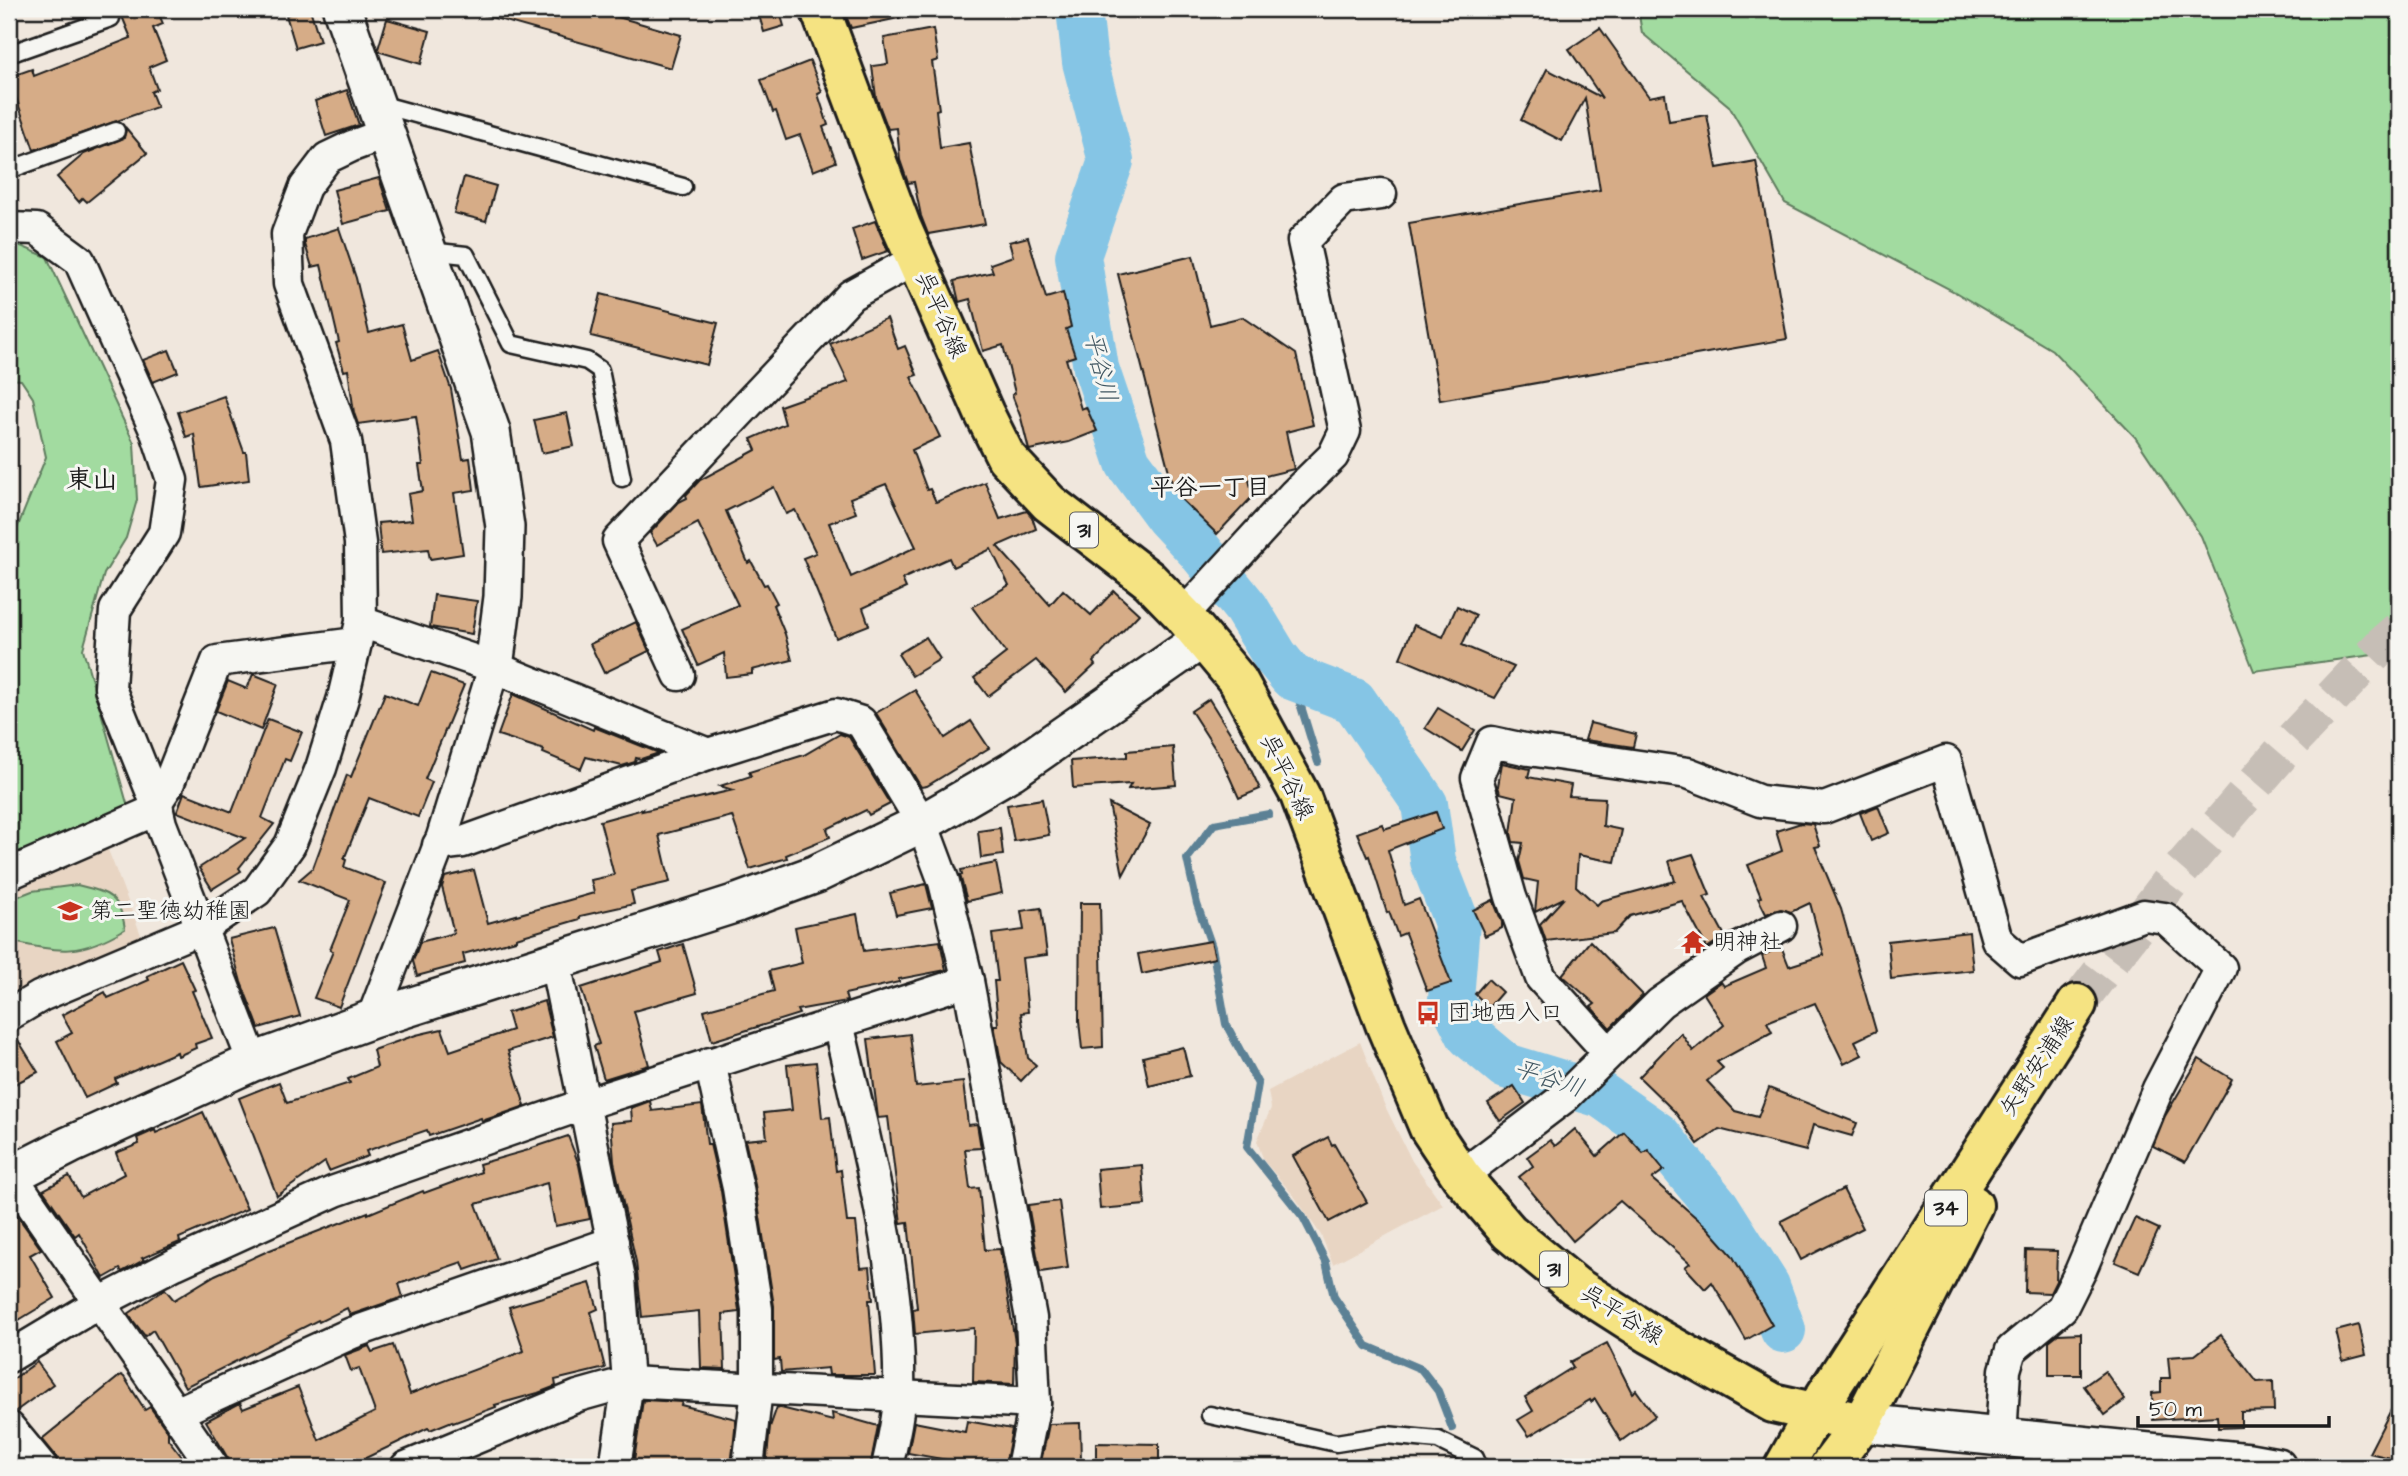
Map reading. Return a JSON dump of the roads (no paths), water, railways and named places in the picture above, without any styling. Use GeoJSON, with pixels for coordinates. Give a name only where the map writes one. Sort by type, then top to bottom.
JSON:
{"type":"FeatureCollection","features":[{"type":"Feature","properties":{"kind":"main road","name":"呉平谷線"},"geometry":{"type":"LineString","coordinates":[[820,9],[901,226],[1006,457],[1049,503],[1149,580],[1238,681],[1300,796],[1386,1026],[1429,1128],[1461,1176],[1509,1232],[1575,1286],[1650,1334],[1773,1403],[1862,1423]]}},
{"type":"Feature","properties":{"kind":"main road","name":"矢野安浦線"},"geometry":{"type":"LineString","coordinates":[[1784,1467],[1815,1412],[2077,1004],[1862,1423],[1829,1467]]}},
{"type":"Feature","properties":{"kind":"street"},"geometry":{"type":"LineString","coordinates":[[342,9],[491,430],[505,527],[503,597],[494,667],[439,845],[372,1019]]}},
{"type":"Feature","properties":{"kind":"street"},"geometry":{"type":"LineString","coordinates":[[9,1015],[41,996],[202,928],[257,891],[290,845],[321,768],[343,698],[359,632],[360,543],[346,441],[289,284],[287,234],[305,187],[327,158],[352,146],[382,118]]}},
{"type":"Feature","properties":{"kind":"street"},"geometry":{"type":"LineString","coordinates":[[214,1467],[10,1176],[70,1145],[253,1062],[372,1019],[737,903],[816,874],[922,823],[1012,771],[1192,627],[1208,588],[1294,494],[1333,456],[1345,430],[1303,241],[1345,199],[1381,194]]}},
{"type":"Feature","properties":{"kind":"street"},"geometry":{"type":"LineString","coordinates":[[9,228],[37,229],[79,260],[156,432],[172,480],[164,533],[115,610],[110,688],[253,1062]]}},
{"type":"Feature","properties":{"kind":"street"},"geometry":{"type":"LineString","coordinates":[[679,675],[618,541],[851,295],[916,259]]}},
{"type":"Feature","properties":{"kind":"street"},"geometry":{"type":"LineString","coordinates":[[9,874],[157,806],[168,785],[217,661],[359,632],[494,667],[708,754]]}},
{"type":"Feature","properties":{"kind":"street"},"geometry":{"type":"LineString","coordinates":[[439,845],[463,842],[708,754],[836,714],[861,722],[922,823],[944,882],[968,981],[1031,1318],[1035,1403],[1022,1467]]}},
{"type":"Feature","properties":{"kind":"street"},"geometry":{"type":"LineString","coordinates":[[1608,1052],[1541,978],[1511,897],[1477,778],[1492,742],[1529,750],[1688,773],[1760,801],[1824,808],[1945,761],[1997,940],[2020,960],[2144,915],[2165,918],[2221,968],[2158,1089],[2062,1308],[2011,1350],[2004,1370],[2001,1437]]}},
{"type":"Feature","properties":{"kind":"street"},"geometry":{"type":"LineString","coordinates":[[1461,1176],[1576,1087],[1608,1052],[1660,1003],[1737,949],[1781,926]]}},
{"type":"Feature","properties":{"kind":"street"},"geometry":{"type":"LineString","coordinates":[[555,962],[620,1278],[628,1382],[615,1467]]}},
{"type":"Feature","properties":{"kind":"street"},"geometry":{"type":"LineString","coordinates":[[9,1357],[99,1303],[175,1264],[335,1191],[584,1104],[968,981]]}},
{"type":"Feature","properties":{"kind":"street"},"geometry":{"type":"LineString","coordinates":[[838,1023],[880,1216],[897,1318],[900,1396],[887,1467]]}},
{"type":"Feature","properties":{"kind":"street"},"geometry":{"type":"LineString","coordinates":[[710,1063],[738,1188],[757,1309],[757,1389],[748,1467]]}},
{"type":"Feature","properties":{"kind":"street"},"geometry":{"type":"LineString","coordinates":[[176,1413],[352,1333],[613,1242]]}},
{"type":"Feature","properties":{"kind":"street"},"geometry":{"type":"LineString","coordinates":[[406,1467],[578,1396],[628,1382],[1035,1403]]}},
{"type":"Feature","properties":{"kind":"street"},"geometry":{"type":"LineString","coordinates":[[1862,1423],[2277,1467]]}},
{"type":"Feature","properties":{"kind":"street"},"geometry":{"type":"LineString","coordinates":[[9,1427],[42,1467]]}},
{"type":"Feature","properties":{"kind":"lane"},"geometry":{"type":"LineString","coordinates":[[9,54],[111,18]]}},
{"type":"Feature","properties":{"kind":"lane"},"geometry":{"type":"LineString","coordinates":[[382,118],[684,187]]}},
{"type":"Feature","properties":{"kind":"lane"},"geometry":{"type":"LineString","coordinates":[[9,168],[116,131]]}},
{"type":"Feature","properties":{"kind":"lane"},"geometry":{"type":"LineString","coordinates":[[429,251],[466,254],[511,344],[586,361],[600,369],[622,478]]}},
{"type":"Feature","properties":{"kind":"lane"},"geometry":{"type":"LineString","coordinates":[[1210,1415],[1336,1443],[1386,1435],[1438,1440],[1475,1458],[1479,1467]]}},
{"type":"Feature","properties":{"kind":"waterway","name":"平谷川"},"geometry":{"type":"LineString","coordinates":[[1079,9],[1085,62],[1111,161],[1078,256],[1096,368],[1128,463],[1168,517],[1246,608],[1275,656],[1292,677],[1354,701],[1425,804],[1433,861],[1457,923],[1451,999],[1469,1035],[1506,1066],[1601,1095],[1658,1135],[1717,1207],[1767,1286],[1783,1330]]}},
{"type":"Feature","properties":{"kind":"waterway","name":"平谷川"},"geometry":{"type":"LineString","coordinates":[[1292,677],[1318,762]]}},
{"type":"Feature","properties":{"kind":"waterway","name":"平谷川"},"geometry":{"type":"LineString","coordinates":[[1269,814],[1214,824],[1187,859],[1197,904],[1212,947],[1226,1024],[1258,1084],[1247,1147],[1303,1217],[1326,1262],[1334,1297],[1367,1346],[1421,1369],[1438,1391],[1452,1428]]}},
{"type":"Feature","properties":{"kind":"tunnel"},"geometry":{"type":"LineString","coordinates":[[2077,1004],[2171,881],[2289,744],[2399,630]]}},
{"type":"Feature","properties":{"kind":"place","name":"第二聖徳幼稚園"},"geometry":{"type":"Point","coordinates":[70,911]}},
{"type":"Feature","properties":{"kind":"place","name":"明神社"},"geometry":{"type":"Point","coordinates":[1693,942]}},
{"type":"Feature","properties":{"kind":"place","name":"団地西入口"},"geometry":{"type":"Point","coordinates":[1428,1013]}},
{"type":"Feature","properties":{"kind":"district","name":"東山"},"geometry":{"type":"Point","coordinates":[92,480]}},
{"type":"Feature","properties":{"kind":"district","name":"平谷一丁目"},"geometry":{"type":"Point","coordinates":[1210,488]}}]}
